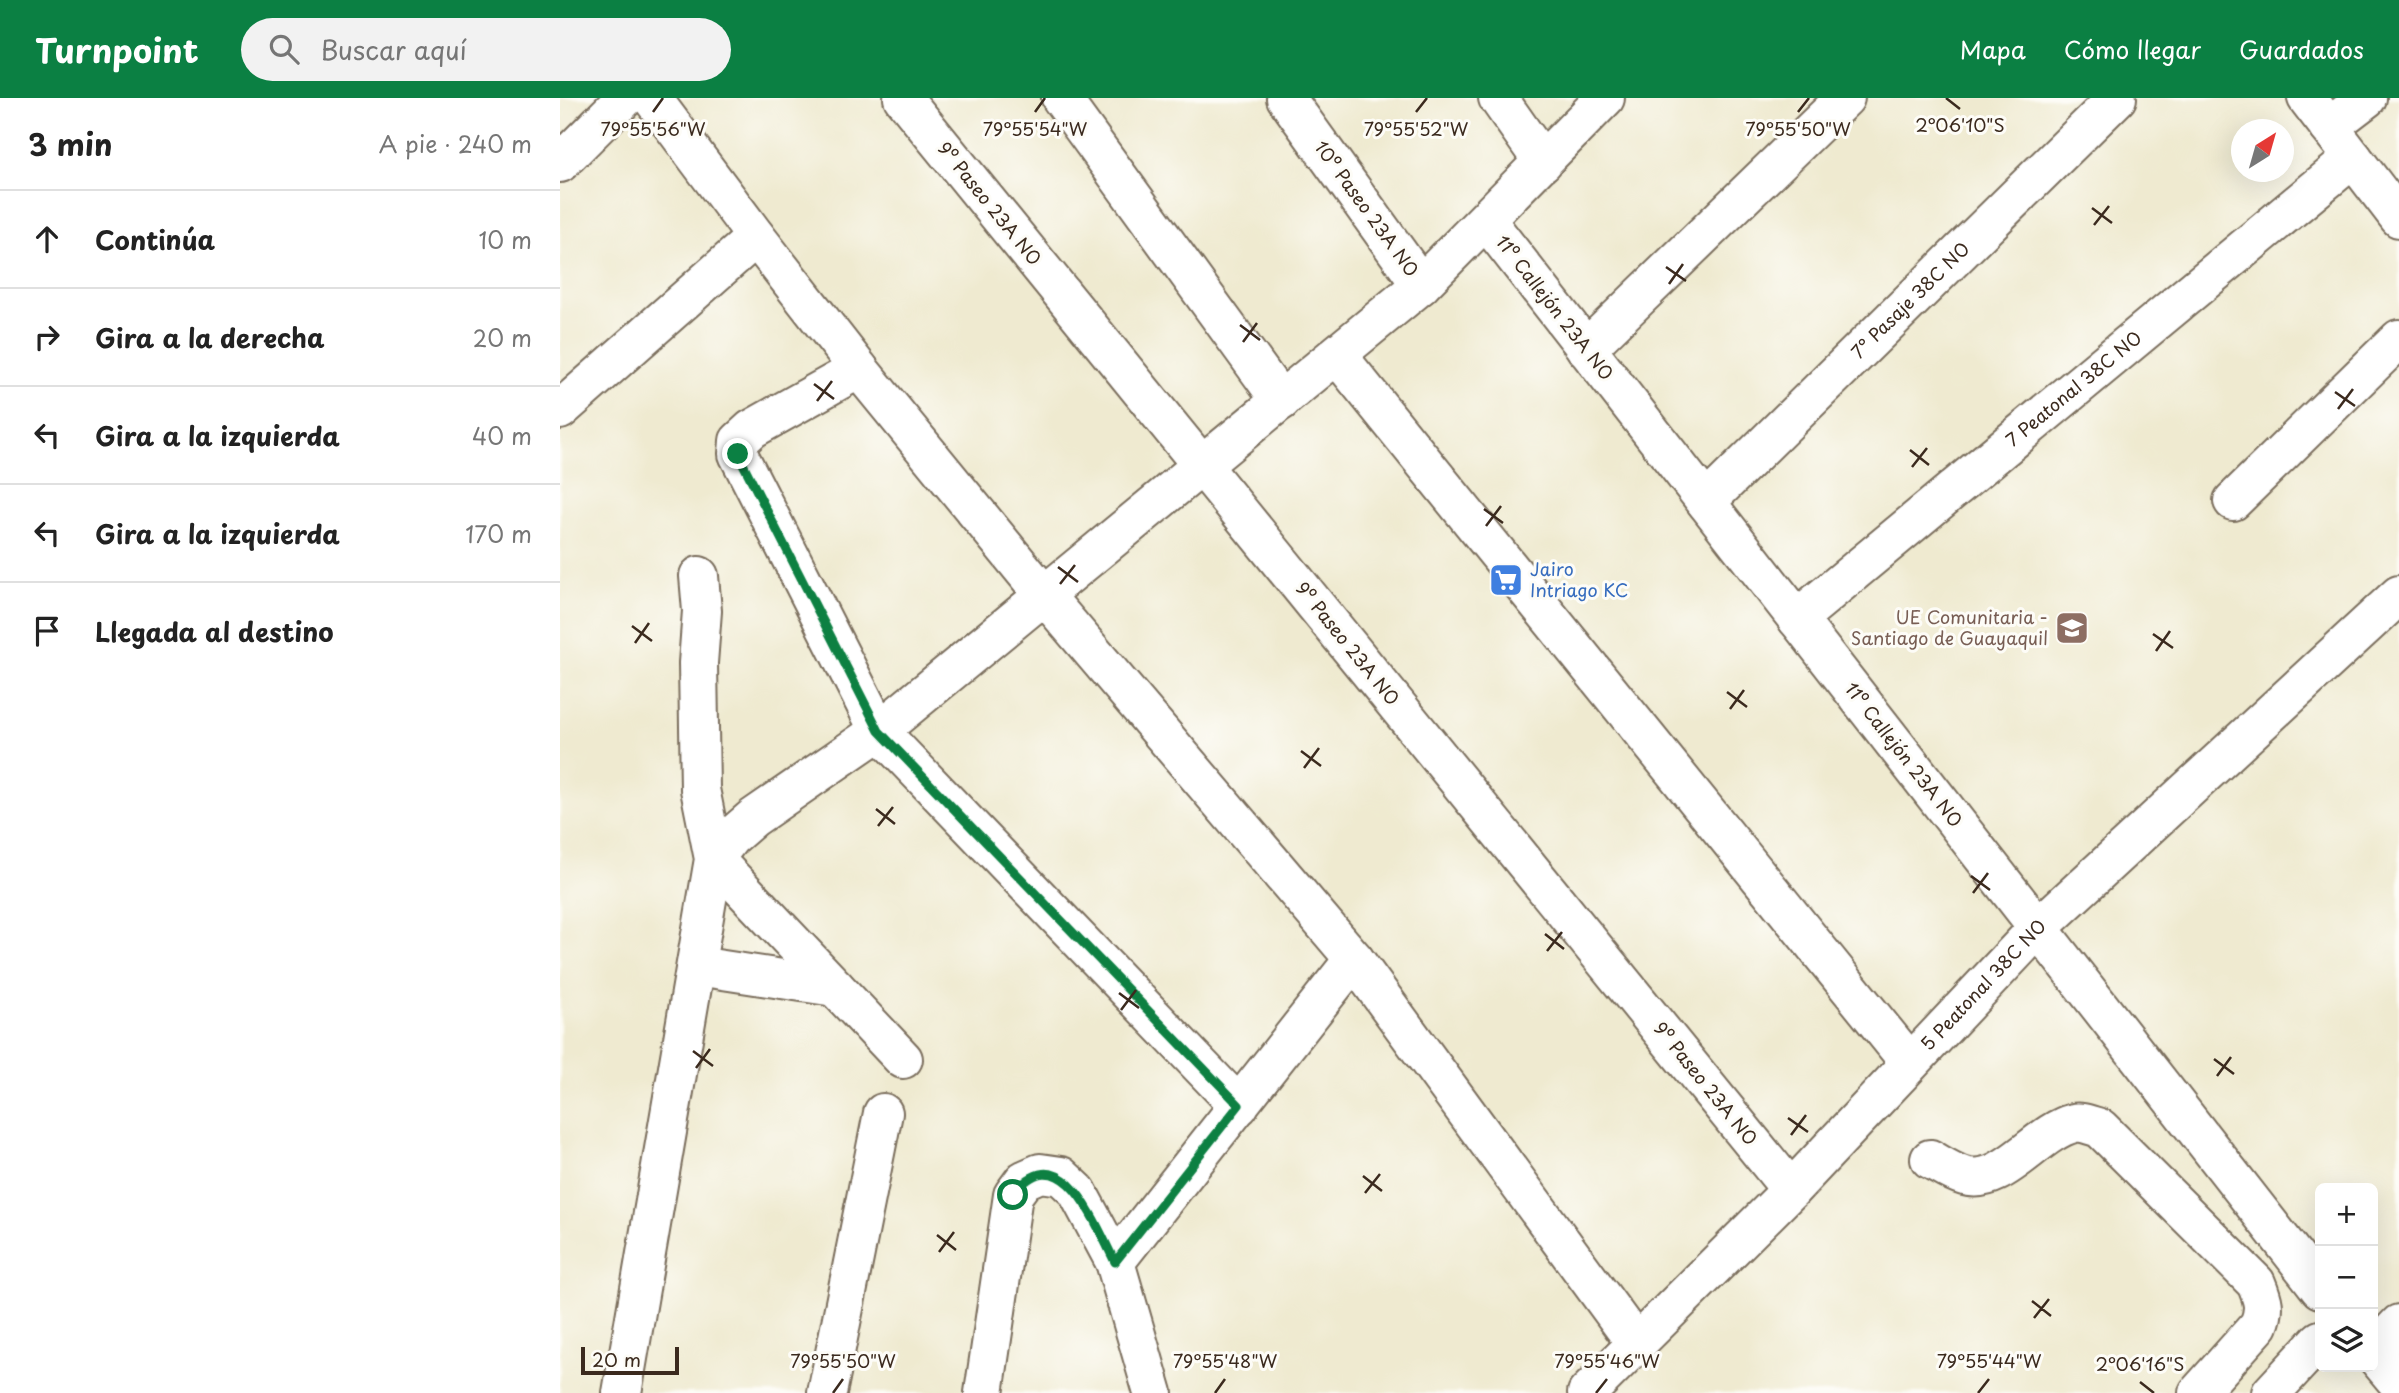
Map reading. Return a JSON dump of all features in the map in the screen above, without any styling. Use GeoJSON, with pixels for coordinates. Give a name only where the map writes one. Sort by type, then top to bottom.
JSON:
{"type":"FeatureCollection","features":[{"type":"Feature","properties":{"kind":"street"},"geometry":{"type":"LineString","coordinates":[[560,163],[625,98]]}},
{"type":"Feature","properties":{"kind":"street"},"geometry":{"type":"LineString","coordinates":[[652,98],[859,369],[1044,595],[1354,959],[1637,1345]]}},
{"type":"Feature","properties":{"kind":"street","name":"9º Paseo 23A NO"},"geometry":{"type":"LineString","coordinates":[[903,98],[1791,1190]]}},
{"type":"Feature","properties":{"kind":"street"},"geometry":{"type":"LineString","coordinates":[[1061,98],[1281,401]]}},
{"type":"Feature","properties":{"kind":"street","name":"10º Paseo 23A NO"},"geometry":{"type":"LineString","coordinates":[[1286,98],[1422,285]]}},
{"type":"Feature","properties":{"kind":"street"},"geometry":{"type":"LineString","coordinates":[[1497,98],[1543,163]]}},
{"type":"Feature","properties":{"kind":"street"},"geometry":{"type":"LineString","coordinates":[[714,859],[731,837],[753,818],[879,731],[1422,285],[1605,98]]}},
{"type":"Feature","properties":{"kind":"street"},"geometry":{"type":"LineString","coordinates":[[1586,349],[1844,98]]}},
{"type":"Feature","properties":{"kind":"street","name":"7° Pasaje 38C NO"},"geometry":{"type":"LineString","coordinates":[[1706,502],[2117,98]]}},
{"type":"Feature","properties":{"kind":"street"},"geometry":{"type":"LineString","coordinates":[[2367,98],[2318,113],[2399,218]]}},
{"type":"Feature","properties":{"kind":"street","name":"7 Peatonal 38C NO"},"geometry":{"type":"LineString","coordinates":[[1797,619],[2353,158]]}},
{"type":"Feature","properties":{"kind":"street","name":"11º Callejón 23A NO"},"geometry":{"type":"LineString","coordinates":[[1486,220],[2315,1283]]}},
{"type":"Feature","properties":{"kind":"street"},"geometry":{"type":"LineString","coordinates":[[560,410],[756,237]]}},
{"type":"Feature","properties":{"kind":"street"},"geometry":{"type":"LineString","coordinates":[[2233,501],[2399,339]]}},
{"type":"Feature","properties":{"kind":"street"},"geometry":{"type":"LineString","coordinates":[[1337,355],[1910,1063]]}},
{"type":"Feature","properties":{"kind":"street"},"geometry":{"type":"LineString","coordinates":[[859,369],[752,429],[739,440],[738,454],[879,731],[1239,1105]]}},
{"type":"Feature","properties":{"kind":"street"},"geometry":{"type":"LineString","coordinates":[[622,1393],[714,859],[700,789],[698,663],[702,611],[699,576]]}},
{"type":"Feature","properties":{"kind":"street","name":"5 Peatonal 38C NO"},"geometry":{"type":"LineString","coordinates":[[1587,1393],[1791,1190],[2038,928],[2399,595]]}},
{"type":"Feature","properties":{"kind":"street"},"geometry":{"type":"LineString","coordinates":[[714,859],[903,1059]]}},
{"type":"Feature","properties":{"kind":"street"},"geometry":{"type":"LineString","coordinates":[[1115,1262],[1354,959]]}},
{"type":"Feature","properties":{"kind":"street"},"geometry":{"type":"LineString","coordinates":[[697,966],[835,987]]}},
{"type":"Feature","properties":{"kind":"street"},"geometry":{"type":"LineString","coordinates":[[827,1393],[883,1113]]}},
{"type":"Feature","properties":{"kind":"street"},"geometry":{"type":"LineString","coordinates":[[1930,1159],[1965,1176],[1984,1177],[2000,1171],[2051,1132],[2076,1122],[2100,1128],[2256,1283],[2265,1303],[2259,1325],[2198,1393]]}},
{"type":"Feature","properties":{"kind":"street"},"geometry":{"type":"LineString","coordinates":[[984,1393],[1013,1195],[1024,1180],[1040,1173],[1061,1177],[1077,1191],[1115,1262],[1153,1393]]}},
{"type":"Feature","properties":{"kind":"street"},"geometry":{"type":"LineString","coordinates":[[2378,1347],[2399,1324]]}},
{"type":"Feature","properties":{"kind":"street"},"geometry":{"type":"LineString","coordinates":[[2271,1393],[2315,1345]]}},
{"type":"Feature","properties":{"kind":"street"},"geometry":{"type":"LineString","coordinates":[[2378,1358],[2399,1384]]}},
{"type":"Feature","properties":{"kind":"place","name":"Jairo Intriago KC"},"geometry":{"type":"Point","coordinates":[1506,580]}},
{"type":"Feature","properties":{"kind":"place","name":"UE Comunitaria - Santiago de Guayaquil"},"geometry":{"type":"Point","coordinates":[2072,628]}},
{"type":"Feature","properties":{"kind":"route"},"geometry":{"type":"LineString","coordinates":[[738,454],[879,731],[1239,1105],[1115,1262],[1077,1191],[1061,1177],[1040,1173],[1024,1180],[1013,1195]]}}]}
